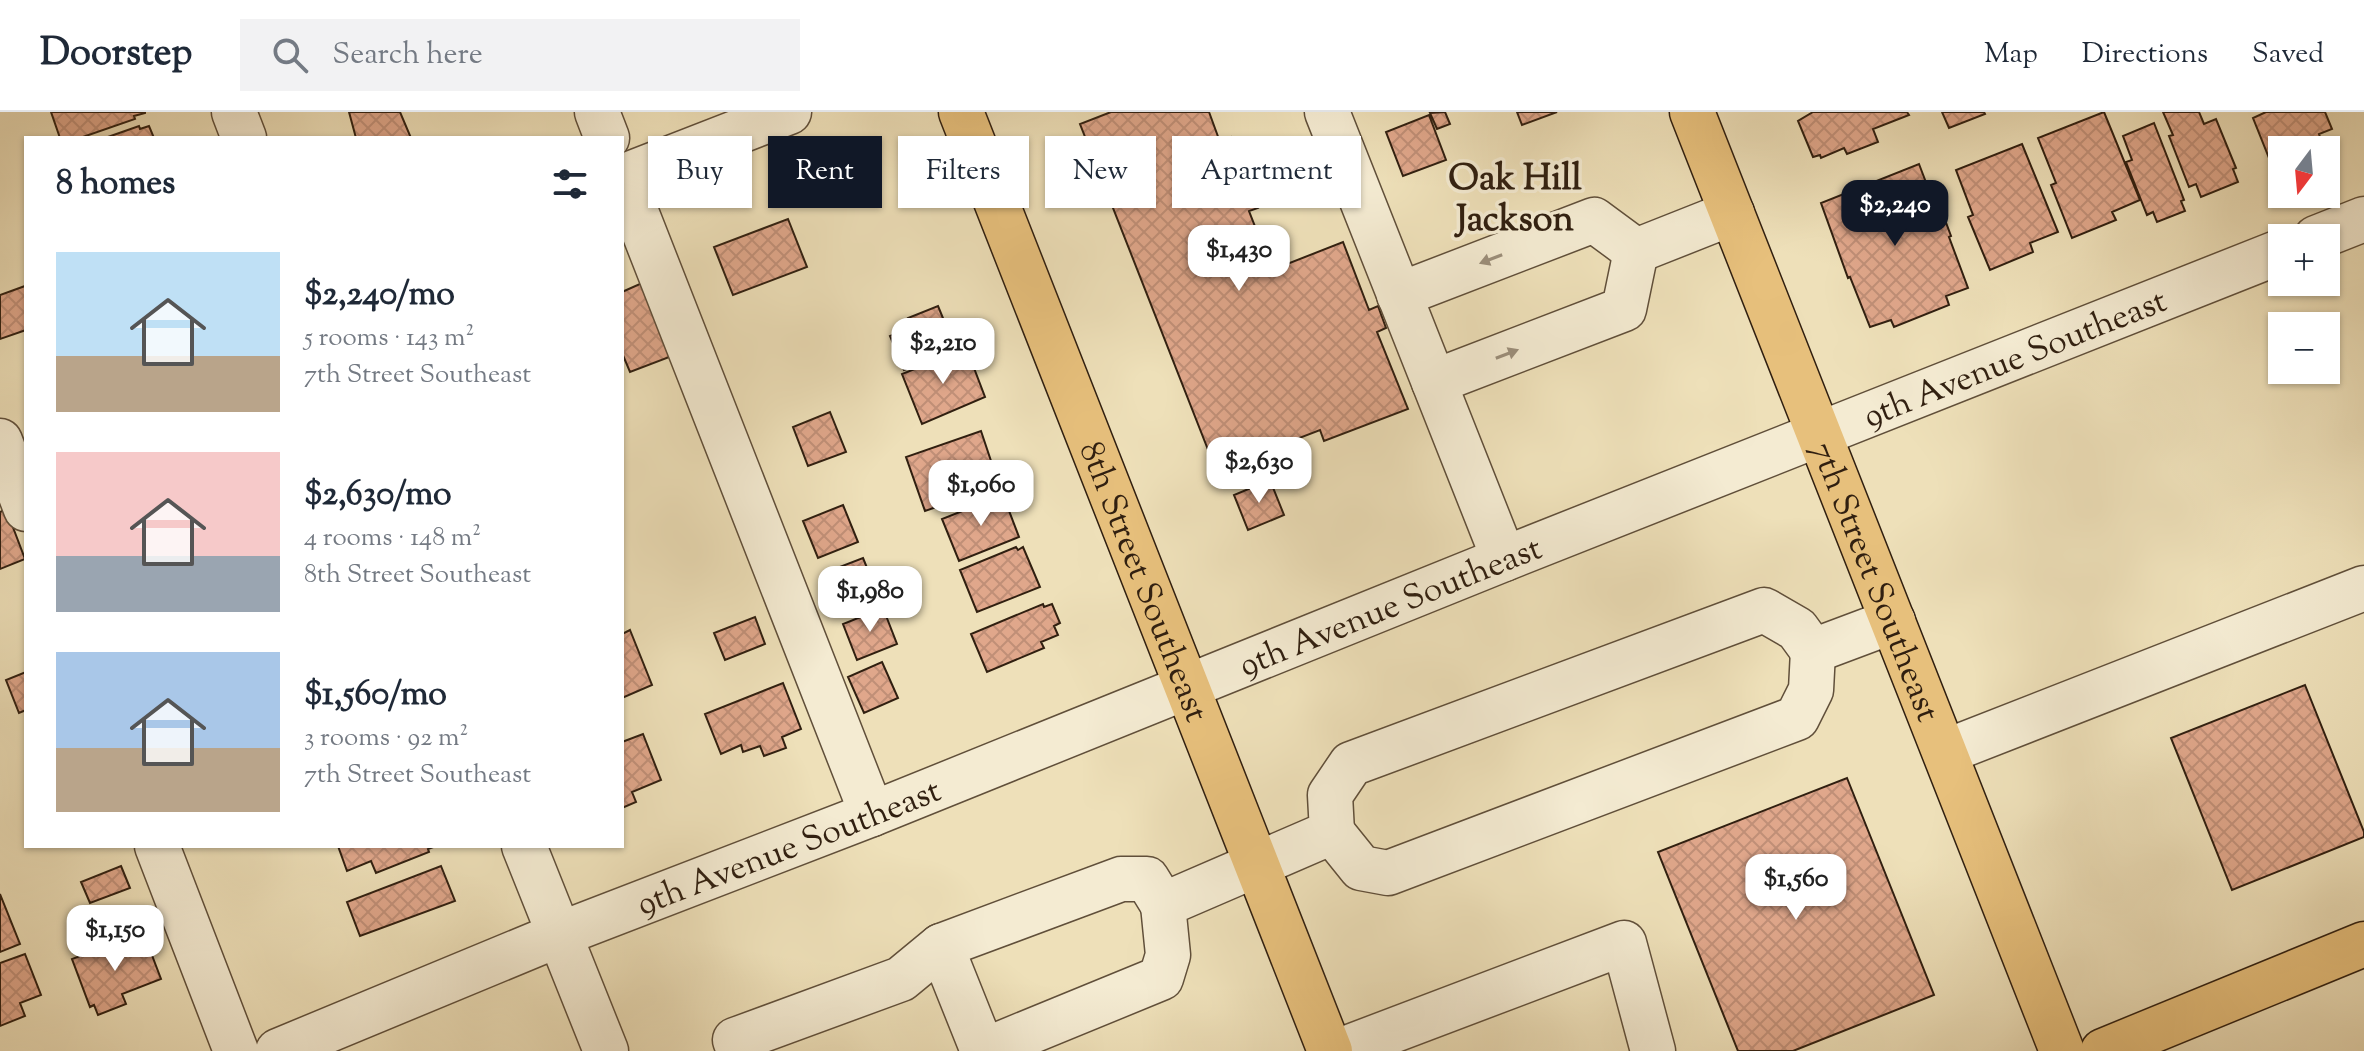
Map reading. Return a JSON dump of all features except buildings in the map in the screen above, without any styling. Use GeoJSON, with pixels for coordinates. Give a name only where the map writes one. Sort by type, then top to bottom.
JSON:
{"type":"FeatureCollection","features":[{"type":"Feature","properties":{"kind":"main road","name":"8th Street Southeast"},"geometry":{"type":"LineString","coordinates":[[961,112],[1330,1051]]}},
{"type":"Feature","properties":{"kind":"main road","name":"7th Street Southeast"},"geometry":{"type":"LineString","coordinates":[[1703,115],[1732,213],[2062,1051]]}},
{"type":"Feature","properties":{"kind":"main road"},"geometry":{"type":"LineString","coordinates":[[2103,1051],[2364,944]]}},
{"type":"Feature","properties":{"kind":"street"},"geometry":{"type":"LineString","coordinates":[[234,112],[243,136]]}},
{"type":"Feature","properties":{"kind":"street"},"geometry":{"type":"LineString","coordinates":[[597,112],[606,136]]}},
{"type":"Feature","properties":{"kind":"street"},"geometry":{"type":"LineString","coordinates":[[624,175],[789,112]]}},
{"type":"Feature","properties":{"kind":"street"},"geometry":{"type":"LineString","coordinates":[[1327,112],[1504,559]]}},
{"type":"Feature","properties":{"kind":"street"},"geometry":{"type":"LineString","coordinates":[[624,181],[872,814]]}},
{"type":"Feature","properties":{"kind":"street"},"geometry":{"type":"LineString","coordinates":[[1636,251],[1732,213]]}},
{"type":"Feature","properties":{"kind":"street"},"geometry":{"type":"LineString","coordinates":[[2340,228],[2364,219]]}},
{"type":"Feature","properties":{"kind":"street"},"geometry":{"type":"LineString","coordinates":[[1399,295],[1594,220],[1636,251]]}},
{"type":"Feature","properties":{"kind":"street"},"geometry":{"type":"LineString","coordinates":[[1434,382],[1624,309],[1636,251]]}},
{"type":"Feature","properties":{"kind":"street","name":"9th Avenue Southeast"},"geometry":{"type":"LineString","coordinates":[[278,1051],[558,935],[872,814],[1504,559],[2268,257]]}},
{"type":"Feature","properties":{"kind":"street"},"geometry":{"type":"LineString","coordinates":[[0,426],[24,416]]}},
{"type":"Feature","properties":{"kind":"street"},"geometry":{"type":"LineString","coordinates":[[0,441],[24,504]]}},
{"type":"Feature","properties":{"kind":"street"},"geometry":{"type":"LineString","coordinates":[[1945,752],[2364,588]]}},
{"type":"Feature","properties":{"kind":"street"},"geometry":{"type":"LineString","coordinates":[[1764,610],[1797,629],[1813,651],[1811,690],[1797,718],[1403,868],[1388,873],[1361,868],[1332,832],[1330,795],[1351,764],[1380,753],[1764,610]]}},
{"type":"Feature","properties":{"kind":"street"},"geometry":{"type":"LineString","coordinates":[[1813,651],[1893,621]]}},
{"type":"Feature","properties":{"kind":"street"},"geometry":{"type":"LineString","coordinates":[[1163,905],[1332,832]]}},
{"type":"Feature","properties":{"kind":"street"},"geometry":{"type":"LineString","coordinates":[[158,848],[236,1051]]}},
{"type":"Feature","properties":{"kind":"street"},"geometry":{"type":"LineString","coordinates":[[525,848],[606,1051]]}},
{"type":"Feature","properties":{"kind":"street"},"geometry":{"type":"LineString","coordinates":[[739,1051],[735,1040],[901,979],[941,946],[1121,879],[1147,879],[1163,905],[1168,955],[1161,978],[983,1051],[941,946]]}},
{"type":"Feature","properties":{"kind":"street"},"geometry":{"type":"LineString","coordinates":[[1339,1051],[1624,943],[1653,1051]]}},
{"type":"Feature","properties":{"kind":"district","name":"Oak Hill Jackson"},"geometry":{"type":"Point","coordinates":[1515,196]}}]}
